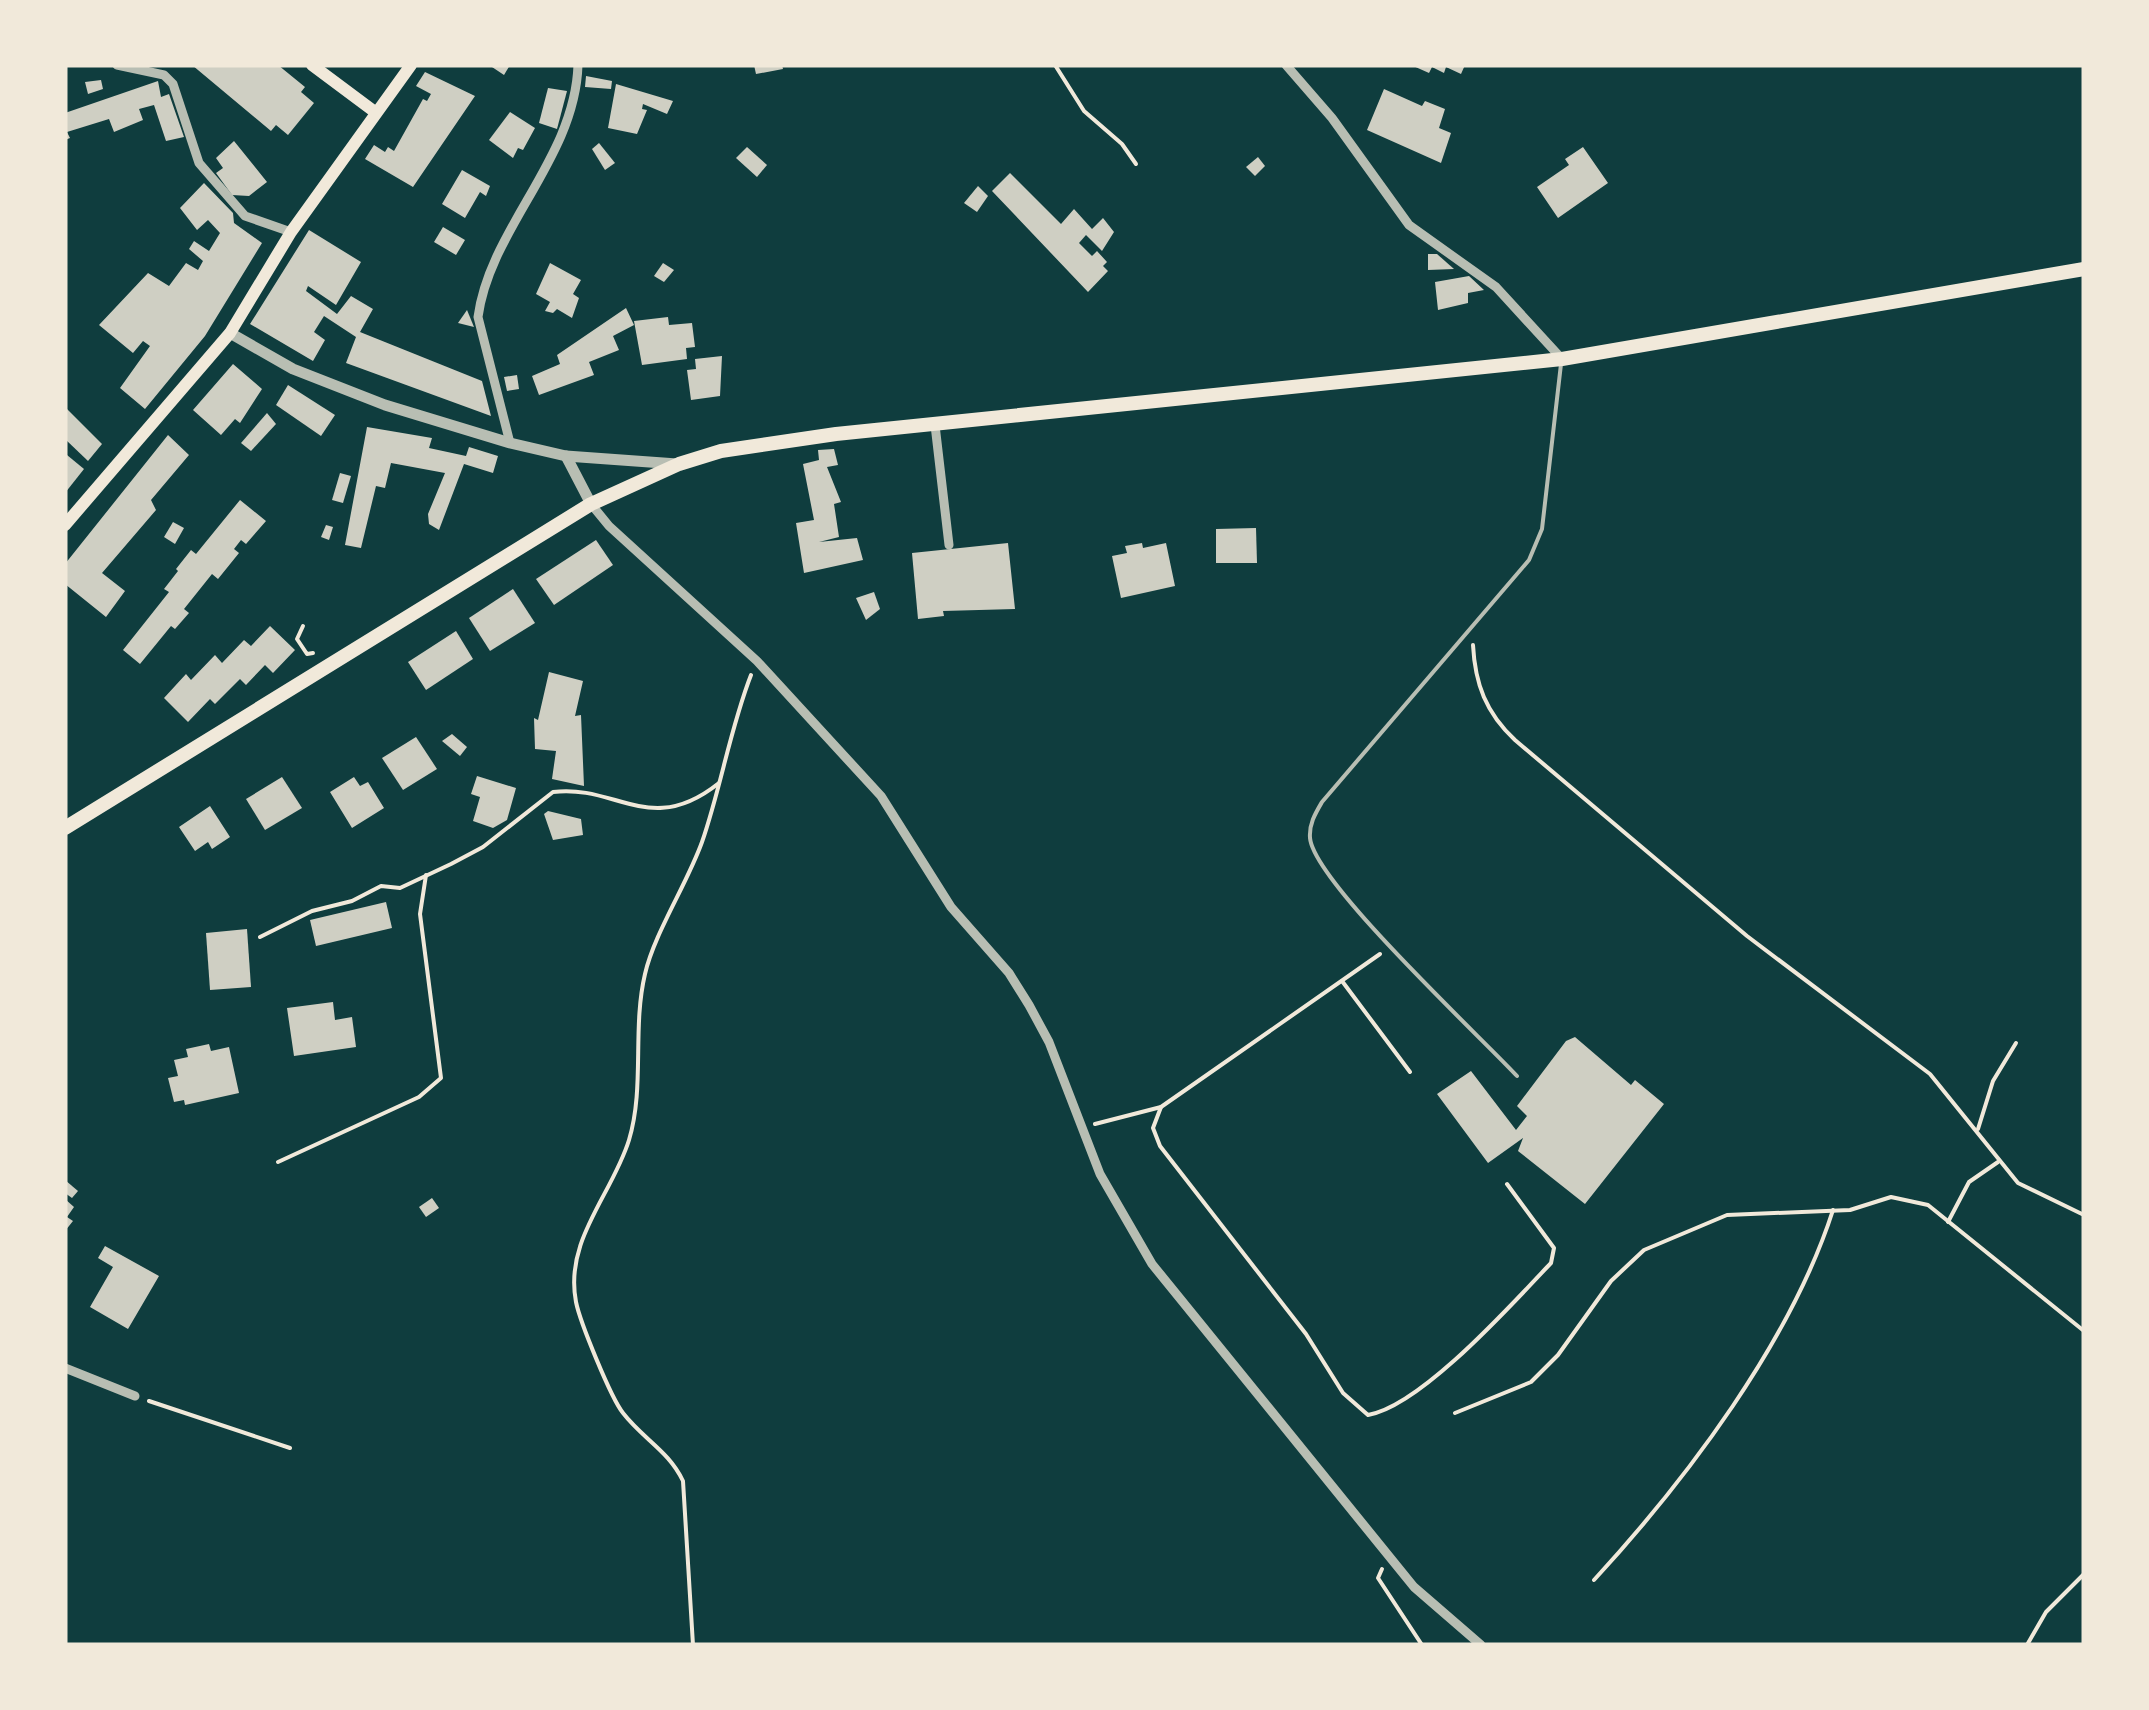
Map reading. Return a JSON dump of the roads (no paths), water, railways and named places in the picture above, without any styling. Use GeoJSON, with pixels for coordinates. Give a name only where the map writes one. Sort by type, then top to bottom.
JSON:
{"type":"FeatureCollection","features":[{"type":"Feature","properties":{"kind":"main road"},"geometry":{"type":"LineString","coordinates":[[312,65],[374,112]]}},
{"type":"Feature","properties":{"kind":"main road"},"geometry":{"type":"LineString","coordinates":[[65,525],[230,333],[292,232],[411,65]]}},
{"type":"Feature","properties":{"kind":"main road"},"geometry":{"type":"LineString","coordinates":[[65,828],[591,504],[679,464],[788,440],[1562,359],[2084,269]]}},
{"type":"Feature","properties":{"kind":"street"},"geometry":{"type":"LineString","coordinates":[[117,65],[164,75],[173,84],[199,163],[244,216],[292,232]]}},
{"type":"Feature","properties":{"kind":"street"},"geometry":{"type":"LineString","coordinates":[[510,443],[478,317],[480,301],[494,264],[543,177],[578,65]]}},
{"type":"Feature","properties":{"kind":"street"},"geometry":{"type":"LineString","coordinates":[[1286,65],[1332,118],[1409,225],[1496,287],[1562,359]]}},
{"type":"Feature","properties":{"kind":"street"},"geometry":{"type":"LineString","coordinates":[[230,333],[292,368],[385,405],[510,443],[566,456],[679,464]]}},
{"type":"Feature","properties":{"kind":"street"},"geometry":{"type":"LineString","coordinates":[[935,425],[949,545]]}},
{"type":"Feature","properties":{"kind":"street"},"geometry":{"type":"LineString","coordinates":[[566,456],[591,504],[609,526],[756,661],[881,796],[951,907],[1010,973],[1049,1042],[1081,1128],[1124,1219],[1152,1264],[1414,1587],[1482,1645]]}},
{"type":"Feature","properties":{"kind":"street"},"geometry":{"type":"LineString","coordinates":[[65,1368],[135,1396]]}},
{"type":"Feature","properties":{"kind":"lane"},"geometry":{"type":"LineString","coordinates":[[1517,1076],[1391,944],[1319,860],[1310,841],[1312,820],[1352,766],[1530,560],[1542,529],[1562,359]]}}]}
